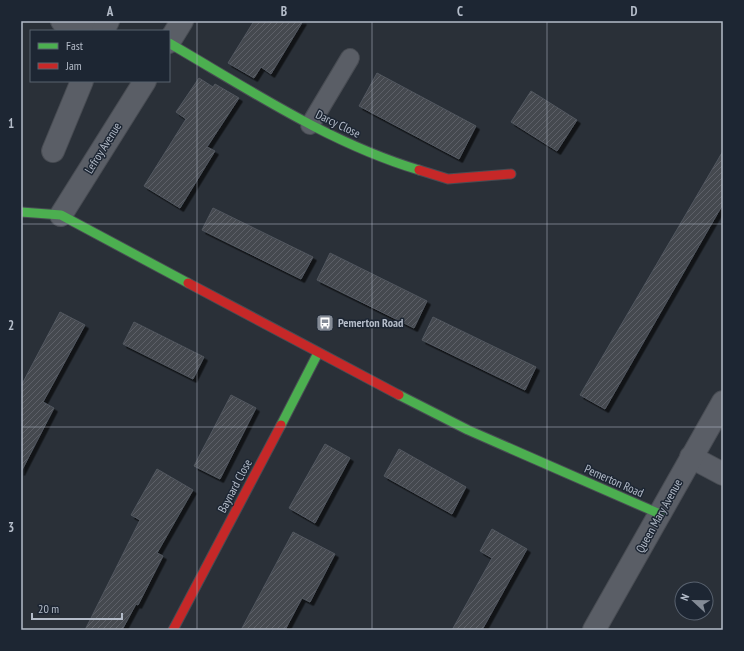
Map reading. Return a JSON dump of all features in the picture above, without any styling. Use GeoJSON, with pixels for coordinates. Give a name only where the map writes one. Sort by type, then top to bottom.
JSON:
{"type":"FeatureCollection","features":[{"type":"Feature","properties":{"kind":"street"},"geometry":{"type":"LineString","coordinates":[[62,21],[85,30]]}},
{"type":"Feature","properties":{"kind":"street"},"geometry":{"type":"LineString","coordinates":[[104,30],[108,21]]}},
{"type":"Feature","properties":{"kind":"street"},"geometry":{"type":"LineString","coordinates":[[170,41],[182,21]]}},
{"type":"Feature","properties":{"kind":"street","name":"Darcy Close"},"geometry":{"type":"LineString","coordinates":[[170,44],[310,125],[385,160],[448,179],[511,174]]}},
{"type":"Feature","properties":{"kind":"street"},"geometry":{"type":"LineString","coordinates":[[53,150],[82,82]]}},
{"type":"Feature","properties":{"kind":"street","name":"Lefroy Avenue"},"geometry":{"type":"LineString","coordinates":[[61,215],[144,82]]}},
{"type":"Feature","properties":{"kind":"street","name":"Pemerton Road"},"geometry":{"type":"LineString","coordinates":[[21,212],[61,215],[318,353],[468,430],[660,514]]}},
{"type":"Feature","properties":{"kind":"street","name":"Baynard Close"},"geometry":{"type":"LineString","coordinates":[[173,630],[318,353]]}},
{"type":"Feature","properties":{"kind":"street","name":"Queen Mary Avenue"},"geometry":{"type":"LineString","coordinates":[[594,630],[723,402]]}},
{"type":"Feature","properties":{"kind":"street"},"geometry":{"type":"LineString","coordinates":[[691,457],[723,474]]}},
{"type":"Feature","properties":{"kind":"lane"},"geometry":{"type":"LineString","coordinates":[[310,125],[350,58]]}},
{"type":"Feature","properties":{"kind":"building"},"geometry":{"type":"Polygon","coordinates":[[[254,21],[303,21],[271,74],[261,67],[254,78],[228,63],[254,21]]]}},
{"type":"Feature","properties":{"kind":"building"},"geometry":{"type":"Polygon","coordinates":[[[377,73],[476,126],[459,159],[359,106],[377,73]]]}},
{"type":"Feature","properties":{"kind":"building"},"geometry":{"type":"Polygon","coordinates":[[[199,78],[213,87],[215,84],[239,98],[207,147],[215,151],[180,208],[144,186],[186,119],[176,112],[199,78]]]}},
{"type":"Feature","properties":{"kind":"building"},"geometry":{"type":"Polygon","coordinates":[[[531,91],[577,120],[557,151],[511,122],[531,91]]]}},
{"type":"Feature","properties":{"kind":"building"},"geometry":{"type":"Polygon","coordinates":[[[723,151],[723,204],[605,409],[580,395],[723,151]]]}},
{"type":"Feature","properties":{"kind":"building"},"geometry":{"type":"Polygon","coordinates":[[[213,208],[313,257],[301,279],[202,230],[213,208]]]}},
{"type":"Feature","properties":{"kind":"building"},"geometry":{"type":"Polygon","coordinates":[[[330,253],[427,301],[414,328],[317,280],[330,253]]]}},
{"type":"Feature","properties":{"kind":"building"},"geometry":{"type":"Polygon","coordinates":[[[60,312],[85,325],[43,402],[54,408],[21,472],[21,386],[60,312]]]}},
{"type":"Feature","properties":{"kind":"building"},"geometry":{"type":"Polygon","coordinates":[[[433,317],[536,367],[525,390],[422,340],[433,317]]]}},
{"type":"Feature","properties":{"kind":"building"},"geometry":{"type":"Polygon","coordinates":[[[134,322],[204,357],[193,379],[123,344],[134,322]]]}},
{"type":"Feature","properties":{"kind":"building"},"geometry":{"type":"Polygon","coordinates":[[[231,395],[256,408],[220,479],[194,466],[231,395]]]}},
{"type":"Feature","properties":{"kind":"building"},"geometry":{"type":"Polygon","coordinates":[[[325,444],[350,458],[315,523],[289,508],[325,444]]]}},
{"type":"Feature","properties":{"kind":"building"},"geometry":{"type":"Polygon","coordinates":[[[399,449],[466,487],[452,514],[384,476],[399,449]]]}},
{"type":"Feature","properties":{"kind":"building"},"geometry":{"type":"Polygon","coordinates":[[[157,469],[193,490],[157,553],[163,556],[138,605],[136,604],[122,630],[85,630],[140,520],[131,515],[157,469]]]}},
{"type":"Feature","properties":{"kind":"building"},"geometry":{"type":"Polygon","coordinates":[[[492,529],[527,549],[482,630],[452,630],[492,558],[480,551],[492,529]]]}},
{"type":"Feature","properties":{"kind":"building"},"geometry":{"type":"Polygon","coordinates":[[[293,532],[335,554],[310,602],[302,598],[285,630],[241,630],[293,532]]]}},
{"type":"Feature","properties":{"kind":"traffic: fast"},"geometry":{"type":"LineString","coordinates":[[170,44],[260,97],[322,130],[386,159],[419,170]]}},
{"type":"Feature","properties":{"kind":"traffic: fast"},"geometry":{"type":"LineString","coordinates":[[21,212],[61,215],[188,283]]}},
{"type":"Feature","properties":{"kind":"traffic: fast"},"geometry":{"type":"LineString","coordinates":[[281,425],[318,353]]}},
{"type":"Feature","properties":{"kind":"traffic: fast"},"geometry":{"type":"LineString","coordinates":[[399,395],[468,430],[660,514]]}},
{"type":"Feature","properties":{"kind":"traffic: jam"},"geometry":{"type":"LineString","coordinates":[[419,170],[448,179],[511,174]]}},
{"type":"Feature","properties":{"kind":"traffic: jam"},"geometry":{"type":"LineString","coordinates":[[188,283],[399,395]]}},
{"type":"Feature","properties":{"kind":"traffic: jam"},"geometry":{"type":"LineString","coordinates":[[173,630],[281,425]]}},
{"type":"Feature","properties":{"kind":"place","name":"Pemerton Road"},"geometry":{"type":"Point","coordinates":[325,323]}}]}
